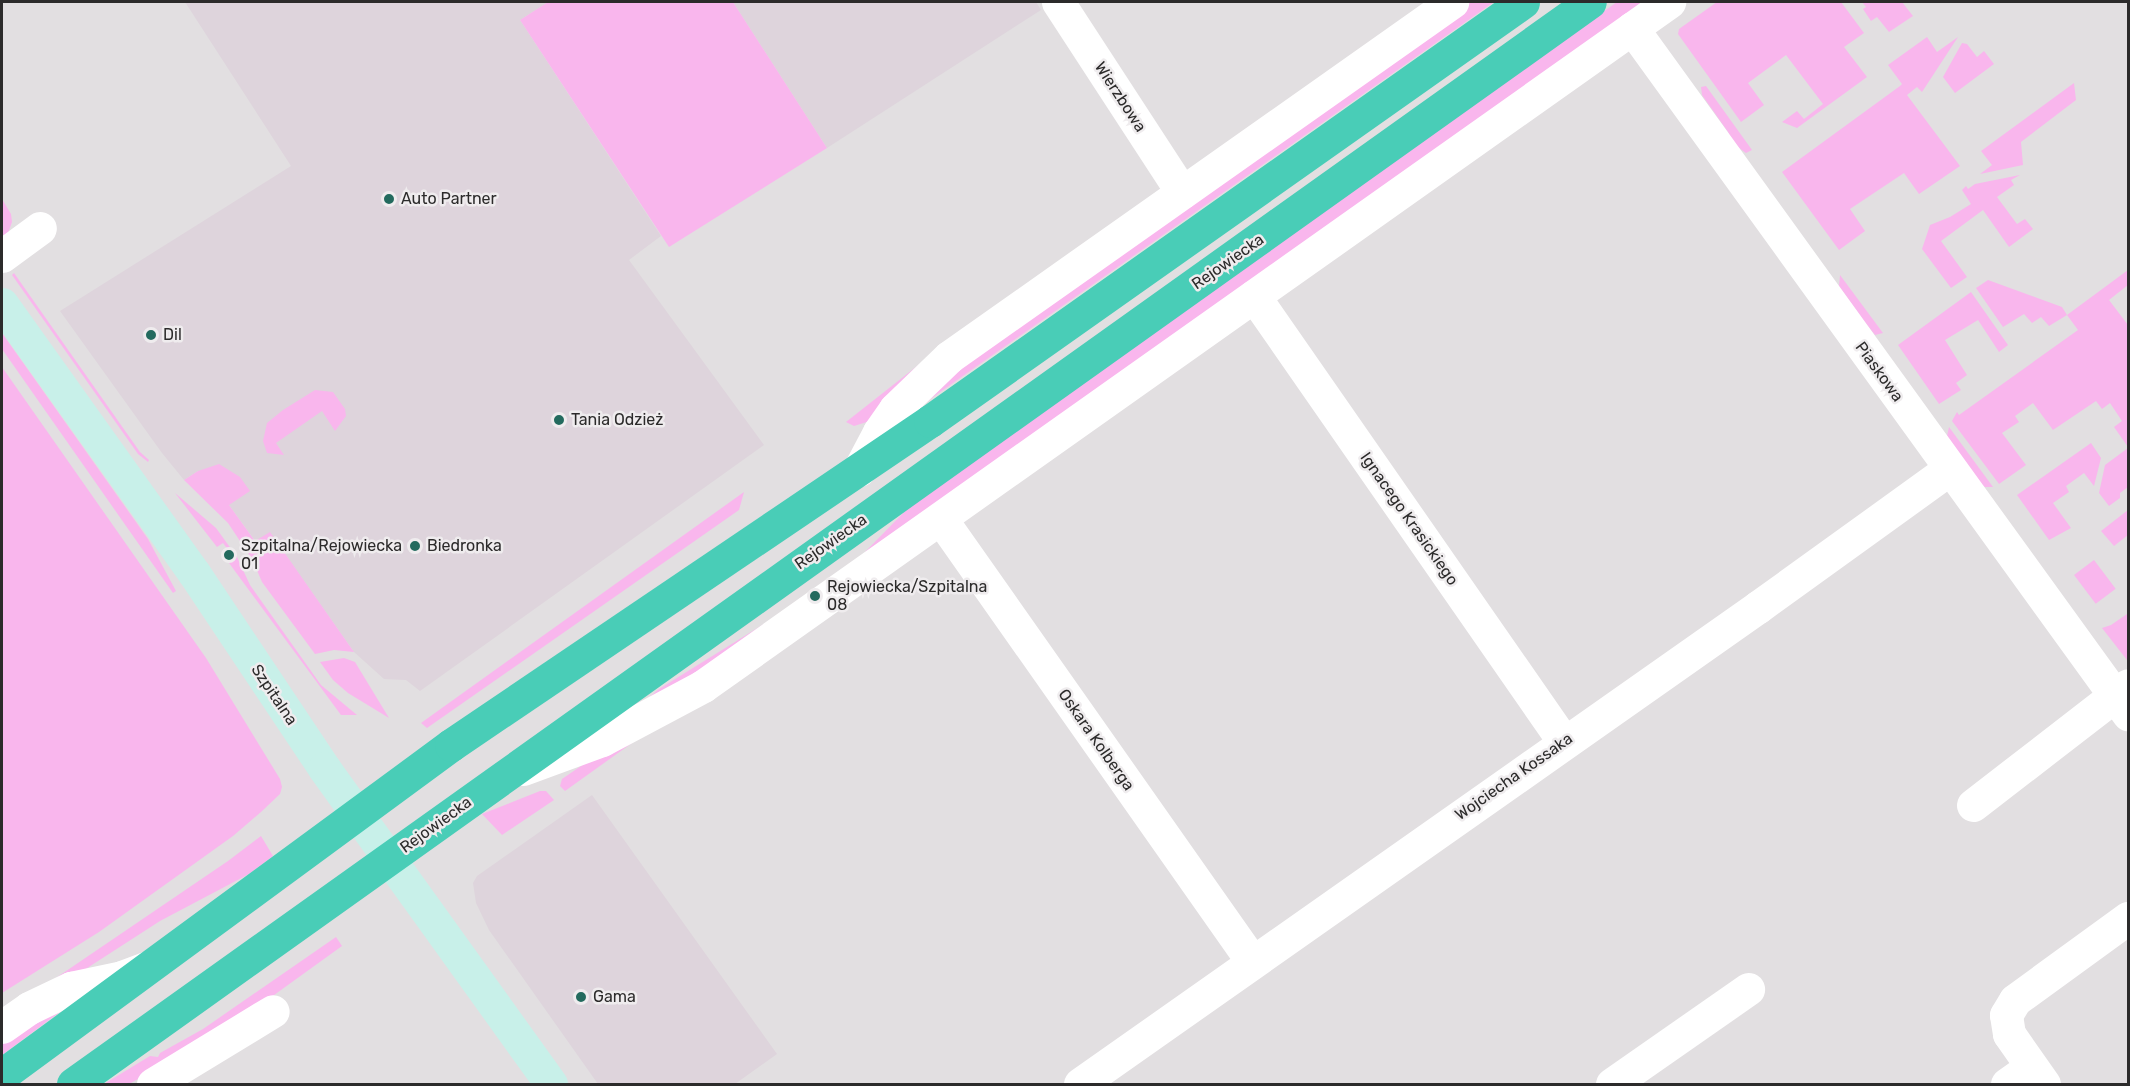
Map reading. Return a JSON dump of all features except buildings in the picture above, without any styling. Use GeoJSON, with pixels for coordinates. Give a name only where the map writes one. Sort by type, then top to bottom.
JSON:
{"type":"FeatureCollection","features":[{"type":"Feature","properties":{"kind":"highway"},"geometry":{"type":"LineString","coordinates":[[2,1075],[356,814],[538,685],[859,470],[1523,2]]}},
{"type":"Feature","properties":{"kind":"highway","name":"Rejowiecka"},"geometry":{"type":"LineString","coordinates":[[73,1084],[1590,2]]}},
{"type":"Feature","properties":{"kind":"street"},"geometry":{"type":"LineString","coordinates":[[507,775],[602,740],[703,686],[1668,2]]}},
{"type":"Feature","properties":{"kind":"street"},"geometry":{"type":"LineString","coordinates":[[859,470],[879,432],[895,409],[949,357],[1447,3]]}},
{"type":"Feature","properties":{"kind":"street","name":"Wierzbowa"},"geometry":{"type":"LineString","coordinates":[[1069,6],[1182,192]]}},
{"type":"Feature","properties":{"kind":"street","name":"Piaskowa"},"geometry":{"type":"LineString","coordinates":[[1632,28],[1949,469],[2124,698]]}},
{"type":"Feature","properties":{"kind":"street"},"geometry":{"type":"LineString","coordinates":[[2,256],[40,228]]}},
{"type":"Feature","properties":{"kind":"street","name":"Ignacego Krasickiego"},"geometry":{"type":"LineString","coordinates":[[1254,296],[1564,742]]}},
{"type":"Feature","properties":{"kind":"street","name":"Szpitalna"},"geometry":{"type":"LineString","coordinates":[[2,304],[194,573],[356,814],[550,1084]]}},
{"type":"Feature","properties":{"kind":"street","name":"Wojciecha Kossaka"},"geometry":{"type":"LineString","coordinates":[[1080,1084],[1758,607],[1949,469]]}},
{"type":"Feature","properties":{"kind":"street","name":"Oskara Kolberga"},"geometry":{"type":"LineString","coordinates":[[940,519],[1252,961]]}},
{"type":"Feature","properties":{"kind":"street"},"geometry":{"type":"LineString","coordinates":[[1973,805],[2124,698]]}},
{"type":"Feature","properties":{"kind":"street"},"geometry":{"type":"LineString","coordinates":[[2027,1079],[2009,1034],[2006,1015],[2015,1000],[2128,918]]}},
{"type":"Feature","properties":{"kind":"street"},"geometry":{"type":"LineString","coordinates":[[2,1027],[28,1008],[71,988],[122,977],[149,966]]}},
{"type":"Feature","properties":{"kind":"street"},"geometry":{"type":"LineString","coordinates":[[1612,1084],[1748,989]]}},
{"type":"Feature","properties":{"kind":"street"},"geometry":{"type":"LineString","coordinates":[[153,1084],[273,1011]]}},
{"type":"Feature","properties":{"kind":"shaded area"},"geometry":{"type":"Polygon","coordinates":[[[185,2],[548,2],[520,20],[661,236],[629,260],[764,445],[420,691],[406,680],[384,679],[354,652],[270,533],[256,542],[229,505],[198,471],[184,480],[60,311],[291,166],[185,2]]]}},
{"type":"Feature","properties":{"kind":"shaded area"},"geometry":{"type":"Polygon","coordinates":[[[548,2],[733,2],[827,148],[669,247],[520,20],[548,2]]]}},
{"type":"Feature","properties":{"kind":"shaded area"},"geometry":{"type":"Polygon","coordinates":[[[733,2],[1036,2],[1041,10],[827,148],[733,2]]]}},
{"type":"Feature","properties":{"kind":"shaded area"},"geometry":{"type":"Polygon","coordinates":[[[1468,2],[1494,2],[919,407],[962,360],[1468,2]]]}},
{"type":"Feature","properties":{"kind":"shaded area"},"geometry":{"type":"Polygon","coordinates":[[[1617,2],[1648,2],[864,553],[916,500],[1617,2]]]}},
{"type":"Feature","properties":{"kind":"shaded area"},"geometry":{"type":"Polygon","coordinates":[[[1717,2],[1841,2],[1864,33],[1844,47],[1867,77],[1797,128],[1782,122],[1797,111],[1804,119],[1823,104],[1786,55],[1748,83],[1764,105],[1741,122],[1678,34],[1679,29],[1717,2]]]}},
{"type":"Feature","properties":{"kind":"shaded area"},"geometry":{"type":"Polygon","coordinates":[[[1862,2],[1902,2],[1913,16],[1889,32],[1877,17],[1871,21],[1863,9],[1866,7],[1862,2]]]}},
{"type":"Feature","properties":{"kind":"shaded area"},"geometry":{"type":"Polygon","coordinates":[[[1927,37],[1937,52],[1958,37],[1922,92],[1917,87],[1907,95],[1960,166],[1919,194],[1904,173],[1850,209],[1865,231],[1839,250],[1782,172],[1900,86],[1902,84],[1888,65],[1927,37]]]}},
{"type":"Feature","properties":{"kind":"shaded area"},"geometry":{"type":"Polygon","coordinates":[[[1962,43],[1967,44],[1977,57],[1984,51],[1994,64],[1955,93],[1943,77],[1962,43]]]}},
{"type":"Feature","properties":{"kind":"shaded area"},"geometry":{"type":"Polygon","coordinates":[[[2074,83],[2076,100],[2021,142],[2023,165],[1980,174],[1992,165],[1981,151],[2074,83]]]}},
{"type":"Feature","properties":{"kind":"shaded area"},"geometry":{"type":"Polygon","coordinates":[[[1706,86],[1752,150],[1746,153],[1732,143],[1728,132],[1702,95],[1701,87],[1706,86]]]}},
{"type":"Feature","properties":{"kind":"shaded area"},"geometry":{"type":"Polygon","coordinates":[[[2020,175],[2011,180],[2014,185],[1997,197],[2017,224],[2025,219],[2033,229],[2009,247],[1983,210],[1941,241],[1967,277],[1951,288],[1922,249],[1930,225],[1950,217],[1971,204],[1962,190],[1966,186],[1968,189],[1975,184],[2020,175]]]}},
{"type":"Feature","properties":{"kind":"shaded area"},"geometry":{"type":"Polygon","coordinates":[[[2,199],[11,214],[12,222],[6,239],[2,233],[2,199]]]}},
{"type":"Feature","properties":{"kind":"shaded area"},"geometry":{"type":"Polygon","coordinates":[[[2128,270],[2128,285],[2109,300],[2128,325],[2128,447],[2114,427],[2122,421],[2110,403],[2102,409],[2096,401],[2053,430],[2033,403],[2015,416],[2019,422],[2002,433],[2026,465],[1999,484],[1952,421],[1957,412],[1959,415],[2078,330],[2067,315],[2128,270]]]}},
{"type":"Feature","properties":{"kind":"shaded area"},"geometry":{"type":"Polygon","coordinates":[[[14,273],[140,452],[149,460],[148,462],[138,454],[12,275],[14,273]]]}},
{"type":"Feature","properties":{"kind":"shaded area"},"geometry":{"type":"Polygon","coordinates":[[[1840,275],[1883,333],[1875,335],[1864,321],[1839,286],[1840,275]]]}},
{"type":"Feature","properties":{"kind":"shaded area"},"geometry":{"type":"Polygon","coordinates":[[[1988,280],[2062,307],[2067,315],[2049,326],[2041,317],[2032,323],[2024,314],[2003,327],[1976,288],[1988,280]]]}},
{"type":"Feature","properties":{"kind":"shaded area"},"geometry":{"type":"Polygon","coordinates":[[[1971,292],[2008,345],[1999,352],[1978,320],[1945,340],[1967,375],[1956,383],[1961,390],[1939,404],[1898,345],[1971,292]]]}},
{"type":"Feature","properties":{"kind":"shaded area"},"geometry":{"type":"Polygon","coordinates":[[[982,315],[870,421],[854,426],[846,422],[982,315]]]}},
{"type":"Feature","properties":{"kind":"shaded area"},"geometry":{"type":"Polygon","coordinates":[[[2,333],[148,539],[176,591],[173,593],[2,349],[2,333]]]}},
{"type":"Feature","properties":{"kind":"shaded area"},"geometry":{"type":"Polygon","coordinates":[[[2,367],[206,658],[280,779],[282,787],[280,794],[233,836],[99,932],[2,993],[2,367]]]}},
{"type":"Feature","properties":{"kind":"shaded area"},"geometry":{"type":"Polygon","coordinates":[[[315,390],[333,392],[345,409],[346,416],[335,431],[322,411],[276,443],[284,455],[267,453],[263,441],[267,423],[315,390]]]}},
{"type":"Feature","properties":{"kind":"shaded area"},"geometry":{"type":"Polygon","coordinates":[[[1949,427],[1993,487],[1985,487],[1980,483],[1947,436],[1949,427]]]}},
{"type":"Feature","properties":{"kind":"shaded area"},"geometry":{"type":"Polygon","coordinates":[[[2091,443],[2101,458],[2094,486],[2084,473],[2066,486],[2069,492],[2053,503],[2071,528],[2049,540],[2017,495],[2091,443]]]}},
{"type":"Feature","properties":{"kind":"shaded area"},"geometry":{"type":"Polygon","coordinates":[[[2128,448],[2128,487],[2120,493],[2120,498],[2109,506],[2099,493],[2105,465],[2128,448]]]}},
{"type":"Feature","properties":{"kind":"shaded area"},"geometry":{"type":"Polygon","coordinates":[[[219,464],[240,477],[250,491],[229,505],[255,541],[270,532],[354,652],[334,650],[315,654],[262,582],[252,559],[228,523],[184,480],[198,471],[219,464]]]}},
{"type":"Feature","properties":{"kind":"shaded area"},"geometry":{"type":"Polygon","coordinates":[[[744,492],[739,510],[427,728],[421,723],[744,492]]]}},
{"type":"Feature","properties":{"kind":"shaded area"},"geometry":{"type":"Polygon","coordinates":[[[175,493],[216,528],[237,557],[250,585],[321,685],[357,715],[341,715],[229,563],[234,558],[223,543],[217,547],[175,493]]]}},
{"type":"Feature","properties":{"kind":"shaded area"},"geometry":{"type":"Polygon","coordinates":[[[2128,510],[2128,535],[2114,546],[2101,531],[2128,510]]]}},
{"type":"Feature","properties":{"kind":"shaded area"},"geometry":{"type":"Polygon","coordinates":[[[2094,560],[2116,589],[2096,604],[2074,575],[2094,560]]]}},
{"type":"Feature","properties":{"kind":"shaded area"},"geometry":{"type":"Polygon","coordinates":[[[2127,614],[2128,660],[2102,628],[2127,614]]]}},
{"type":"Feature","properties":{"kind":"shaded area"},"geometry":{"type":"Polygon","coordinates":[[[769,621],[773,626],[639,706],[659,689],[769,621]]]}},
{"type":"Feature","properties":{"kind":"shaded area"},"geometry":{"type":"Polygon","coordinates":[[[344,658],[355,662],[389,718],[348,693],[333,680],[320,662],[344,658]]]}},
{"type":"Feature","properties":{"kind":"shaded area"},"geometry":{"type":"Polygon","coordinates":[[[639,738],[565,791],[560,786],[562,779],[603,751],[639,738]]]}},
{"type":"Feature","properties":{"kind":"shaded area"},"geometry":{"type":"Polygon","coordinates":[[[540,791],[546,791],[554,800],[502,835],[482,814],[540,791]]]}},
{"type":"Feature","properties":{"kind":"shaded area"},"geometry":{"type":"Polygon","coordinates":[[[592,795],[777,1054],[735,1084],[598,1084],[489,930],[476,903],[473,883],[477,876],[592,795]]]}},
{"type":"Feature","properties":{"kind":"shaded area"},"geometry":{"type":"Polygon","coordinates":[[[261,836],[273,856],[249,874],[160,921],[81,972],[22,1001],[228,861],[261,836]]]}},
{"type":"Feature","properties":{"kind":"shaded area"},"geometry":{"type":"Polygon","coordinates":[[[336,937],[342,946],[220,1034],[129,1084],[104,1084],[150,1056],[158,1057],[160,1053],[203,1029],[336,937]]]}},
{"type":"Feature","properties":{"kind":"shaded area"},"geometry":{"type":"Polygon","coordinates":[[[72,1003],[2,1055],[2,1035],[72,1003]]]}},
{"type":"Feature","properties":{"kind":"place","name":"Auto Partner"},"geometry":{"type":"Point","coordinates":[389,199]}},
{"type":"Feature","properties":{"kind":"place","name":"Dil"},"geometry":{"type":"Point","coordinates":[151,335]}},
{"type":"Feature","properties":{"kind":"place","name":"Tania Odzież"},"geometry":{"type":"Point","coordinates":[559,420]}},
{"type":"Feature","properties":{"kind":"place","name":"Biedronka"},"geometry":{"type":"Point","coordinates":[415,546]}},
{"type":"Feature","properties":{"kind":"place","name":"Szpitalna/Rejowiecka 01"},"geometry":{"type":"Point","coordinates":[229,555]}},
{"type":"Feature","properties":{"kind":"place","name":"Rejowiecka/Szpitalna 08"},"geometry":{"type":"Point","coordinates":[815,596]}},
{"type":"Feature","properties":{"kind":"place","name":"Gama"},"geometry":{"type":"Point","coordinates":[581,997]}}]}
